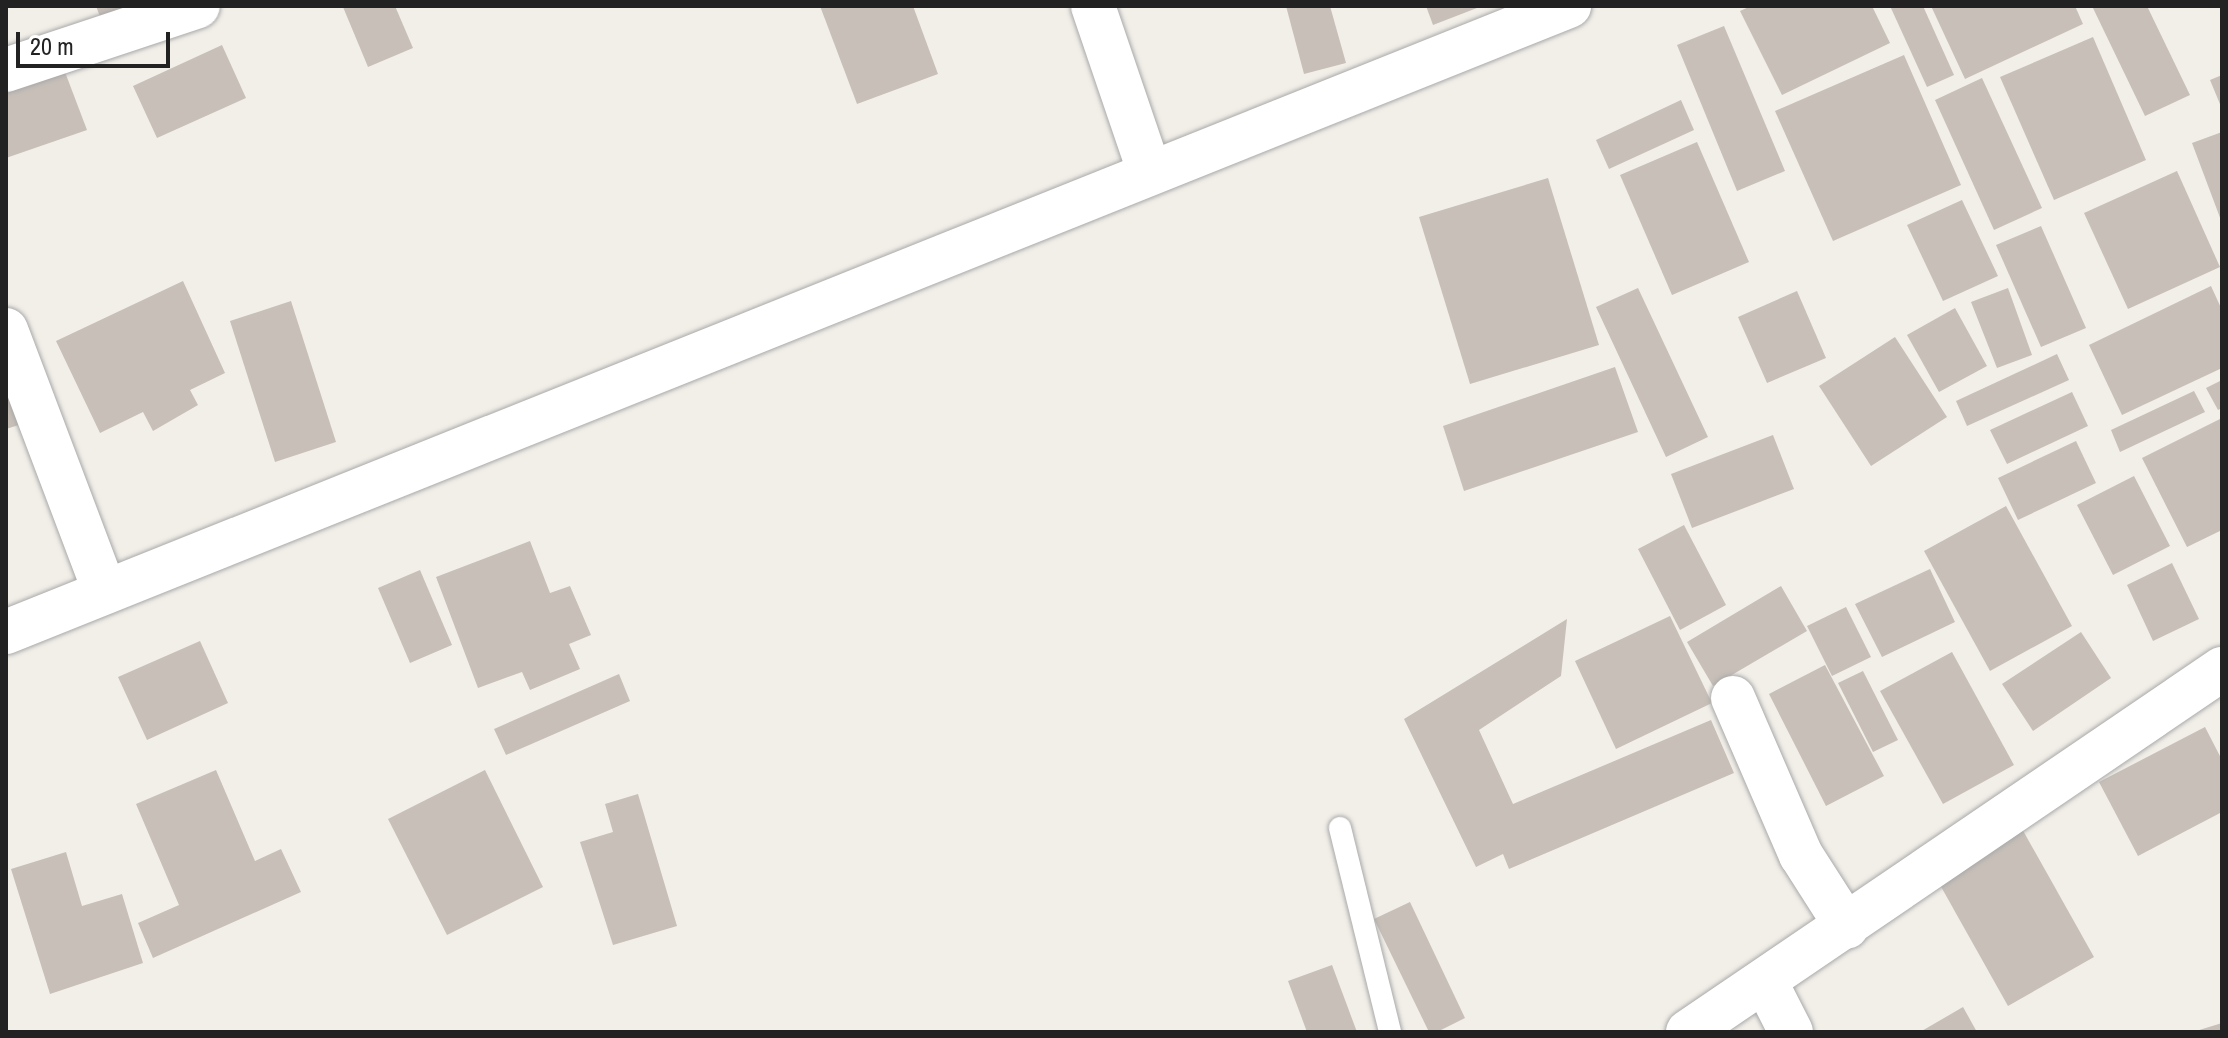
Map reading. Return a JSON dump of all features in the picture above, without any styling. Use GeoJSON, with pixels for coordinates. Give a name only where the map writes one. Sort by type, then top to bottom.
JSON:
{"type":"FeatureCollection","features":[{"type":"Feature","properties":{"kind":"street"},"geometry":{"type":"LineString","coordinates":[[6,70],[198,6]]}},
{"type":"Feature","properties":{"kind":"street"},"geometry":{"type":"LineString","coordinates":[[1093,6],[1150,173]]}},
{"type":"Feature","properties":{"kind":"street"},"geometry":{"type":"LineString","coordinates":[[6,632],[1569,6]]}},
{"type":"Feature","properties":{"kind":"street"},"geometry":{"type":"LineString","coordinates":[[6,330],[105,592]]}},
{"type":"Feature","properties":{"kind":"street"},"geometry":{"type":"LineString","coordinates":[[1688,1032],[1847,927],[2222,669]]}},
{"type":"Feature","properties":{"kind":"street"},"geometry":{"type":"LineString","coordinates":[[1733,698],[1801,855],[1847,927]]}},
{"type":"Feature","properties":{"kind":"street"},"geometry":{"type":"LineString","coordinates":[[1765,981],[1791,1032]]}},
{"type":"Feature","properties":{"kind":"lane"},"geometry":{"type":"LineString","coordinates":[[1340,828],[1390,1032]]}},
{"type":"Feature","properties":{"kind":"building"},"geometry":{"type":"Polygon","coordinates":[[[96,6],[141,6],[102,22],[96,6]]]}},
{"type":"Feature","properties":{"kind":"building"},"geometry":{"type":"Polygon","coordinates":[[[395,6],[413,48],[368,67],[343,7],[395,6]]]}},
{"type":"Feature","properties":{"kind":"building"},"geometry":{"type":"Polygon","coordinates":[[[820,6],[913,6],[938,74],[857,104],[820,6]]]}},
{"type":"Feature","properties":{"kind":"building"},"geometry":{"type":"Polygon","coordinates":[[[1286,6],[1330,6],[1346,63],[1304,74],[1286,6]]]}},
{"type":"Feature","properties":{"kind":"building"},"geometry":{"type":"Polygon","coordinates":[[[1426,6],[1476,6],[1477,8],[1433,25],[1426,6]]]}},
{"type":"Feature","properties":{"kind":"building"},"geometry":{"type":"Polygon","coordinates":[[[1751,6],[1872,6],[1890,43],[1782,95],[1740,11],[1751,6]]]}},
{"type":"Feature","properties":{"kind":"building"},"geometry":{"type":"Polygon","coordinates":[[[1890,6],[1923,6],[1954,75],[1927,87],[1890,6]]]}},
{"type":"Feature","properties":{"kind":"building"},"geometry":{"type":"Polygon","coordinates":[[[1931,6],[2075,6],[2083,24],[1965,79],[1931,6]]]}},
{"type":"Feature","properties":{"kind":"building"},"geometry":{"type":"Polygon","coordinates":[[[2092,6],[2147,6],[2190,95],[2145,116],[2092,6]]]}},
{"type":"Feature","properties":{"kind":"building"},"geometry":{"type":"Polygon","coordinates":[[[1724,26],[1785,171],[1737,191],[1677,45],[1724,26]]]}},
{"type":"Feature","properties":{"kind":"building"},"geometry":{"type":"Polygon","coordinates":[[[2093,37],[2146,160],[2054,200],[2000,77],[2093,37]]]}},
{"type":"Feature","properties":{"kind":"building"},"geometry":{"type":"Polygon","coordinates":[[[222,45],[246,98],[157,138],[133,86],[222,45]]]}},
{"type":"Feature","properties":{"kind":"building"},"geometry":{"type":"Polygon","coordinates":[[[1904,55],[1961,185],[1833,241],[1775,111],[1904,55]]]}},
{"type":"Feature","properties":{"kind":"building"},"geometry":{"type":"Polygon","coordinates":[[[65,72],[87,130],[6,158],[6,93],[65,72]]]}},
{"type":"Feature","properties":{"kind":"building"},"geometry":{"type":"Polygon","coordinates":[[[2222,75],[2222,109],[2210,80],[2222,75]]]}},
{"type":"Feature","properties":{"kind":"building"},"geometry":{"type":"Polygon","coordinates":[[[1982,78],[2042,208],[1994,230],[1935,100],[1982,78]]]}},
{"type":"Feature","properties":{"kind":"building"},"geometry":{"type":"Polygon","coordinates":[[[1681,100],[1694,130],[1609,169],[1596,140],[1681,100]]]}},
{"type":"Feature","properties":{"kind":"building"},"geometry":{"type":"Polygon","coordinates":[[[2222,132],[2222,223],[2192,143],[2222,132]]]}},
{"type":"Feature","properties":{"kind":"building"},"geometry":{"type":"Polygon","coordinates":[[[1697,142],[1749,262],[1672,295],[1620,175],[1697,142]]]}},
{"type":"Feature","properties":{"kind":"building"},"geometry":{"type":"Polygon","coordinates":[[[2177,171],[2220,267],[2128,309],[2084,213],[2177,171]]]}},
{"type":"Feature","properties":{"kind":"building"},"geometry":{"type":"Polygon","coordinates":[[[1548,178],[1599,345],[1470,384],[1419,217],[1548,178]]]}},
{"type":"Feature","properties":{"kind":"building"},"geometry":{"type":"Polygon","coordinates":[[[1962,200],[1998,276],[1943,301],[1907,225],[1962,200]]]}},
{"type":"Feature","properties":{"kind":"building"},"geometry":{"type":"Polygon","coordinates":[[[2041,226],[2086,328],[2041,347],[1996,245],[2041,226]]]}},
{"type":"Feature","properties":{"kind":"building"},"geometry":{"type":"Polygon","coordinates":[[[183,281],[225,373],[190,390],[198,405],[153,431],[143,412],[100,433],[56,341],[183,281]]]}},
{"type":"Feature","properties":{"kind":"building"},"geometry":{"type":"Polygon","coordinates":[[[2211,286],[2222,310],[2222,368],[2122,415],[2089,345],[2211,286]]]}},
{"type":"Feature","properties":{"kind":"building"},"geometry":{"type":"Polygon","coordinates":[[[1638,288],[1708,437],[1666,457],[1596,307],[1638,288]]]}},
{"type":"Feature","properties":{"kind":"building"},"geometry":{"type":"Polygon","coordinates":[[[2008,288],[2032,355],[1997,368],[1971,302],[2008,288]]]}},
{"type":"Feature","properties":{"kind":"building"},"geometry":{"type":"Polygon","coordinates":[[[1797,291],[1826,358],[1767,383],[1738,317],[1797,291]]]}},
{"type":"Feature","properties":{"kind":"building"},"geometry":{"type":"Polygon","coordinates":[[[291,301],[336,442],[275,462],[230,321],[291,301]]]}},
{"type":"Feature","properties":{"kind":"building"},"geometry":{"type":"Polygon","coordinates":[[[1955,308],[1987,366],[1939,392],[1907,335],[1955,308]]]}},
{"type":"Feature","properties":{"kind":"building"},"geometry":{"type":"Polygon","coordinates":[[[1895,337],[1947,417],[1871,466],[1819,386],[1895,337]]]}},
{"type":"Feature","properties":{"kind":"building"},"geometry":{"type":"Polygon","coordinates":[[[2057,354],[2069,380],[1967,426],[1956,401],[2057,354]]]}},
{"type":"Feature","properties":{"kind":"building"},"geometry":{"type":"Polygon","coordinates":[[[1615,367],[1638,432],[1464,491],[1443,426],[1615,367]]]}},
{"type":"Feature","properties":{"kind":"building"},"geometry":{"type":"Polygon","coordinates":[[[6,373],[22,424],[6,429],[6,373]]]}},
{"type":"Feature","properties":{"kind":"building"},"geometry":{"type":"Polygon","coordinates":[[[2222,380],[2222,408],[2218,410],[2206,388],[2222,380]]]}},
{"type":"Feature","properties":{"kind":"building"},"geometry":{"type":"Polygon","coordinates":[[[2194,391],[2205,412],[2120,452],[2111,430],[2194,391]]]}},
{"type":"Feature","properties":{"kind":"building"},"geometry":{"type":"Polygon","coordinates":[[[2072,392],[2088,426],[2007,464],[1990,430],[2072,392]]]}},
{"type":"Feature","properties":{"kind":"building"},"geometry":{"type":"Polygon","coordinates":[[[2222,418],[2222,530],[2187,547],[2142,458],[2222,418]]]}},
{"type":"Feature","properties":{"kind":"building"},"geometry":{"type":"Polygon","coordinates":[[[1773,435],[1794,489],[1692,528],[1671,474],[1773,435]]]}},
{"type":"Feature","properties":{"kind":"building"},"geometry":{"type":"Polygon","coordinates":[[[2076,441],[2096,483],[2018,520],[1998,478],[2076,441]]]}},
{"type":"Feature","properties":{"kind":"building"},"geometry":{"type":"Polygon","coordinates":[[[2134,476],[2170,546],[2113,575],[2077,505],[2134,476]]]}},
{"type":"Feature","properties":{"kind":"building"},"geometry":{"type":"Polygon","coordinates":[[[2006,506],[2072,626],[1990,671],[1924,551],[2006,506]]]}},
{"type":"Feature","properties":{"kind":"building"},"geometry":{"type":"Polygon","coordinates":[[[1684,525],[1726,605],[1680,630],[1638,549],[1684,525]]]}},
{"type":"Feature","properties":{"kind":"building"},"geometry":{"type":"Polygon","coordinates":[[[530,541],[550,593],[570,586],[591,635],[569,644],[580,669],[530,690],[522,672],[478,688],[436,577],[530,541]]]}},
{"type":"Feature","properties":{"kind":"building"},"geometry":{"type":"Polygon","coordinates":[[[2172,563],[2199,619],[2153,641],[2127,585],[2172,563]]]}},
{"type":"Feature","properties":{"kind":"building"},"geometry":{"type":"Polygon","coordinates":[[[1930,569],[1955,622],[1882,657],[1855,604],[1930,569]]]}},
{"type":"Feature","properties":{"kind":"building"},"geometry":{"type":"Polygon","coordinates":[[[420,570],[452,645],[410,663],[378,588],[420,570]]]}},
{"type":"Feature","properties":{"kind":"building"},"geometry":{"type":"Polygon","coordinates":[[[1781,586],[1807,631],[1713,686],[1687,642],[1781,586]]]}},
{"type":"Feature","properties":{"kind":"building"},"geometry":{"type":"Polygon","coordinates":[[[1846,607],[1871,657],[1832,676],[1807,626],[1846,607]]]}},
{"type":"Feature","properties":{"kind":"building"},"geometry":{"type":"Polygon","coordinates":[[[1670,616],[1712,703],[1616,749],[1575,661],[1670,616]]]}},
{"type":"Feature","properties":{"kind":"building"},"geometry":{"type":"Polygon","coordinates":[[[1567,619],[1561,676],[1479,730],[1513,804],[1711,720],[1734,773],[1509,869],[1503,854],[1476,867],[1404,719],[1567,619]]]}},
{"type":"Feature","properties":{"kind":"building"},"geometry":{"type":"Polygon","coordinates":[[[2081,632],[2111,678],[2033,731],[2002,684],[2081,632]]]}},
{"type":"Feature","properties":{"kind":"building"},"geometry":{"type":"Polygon","coordinates":[[[200,641],[228,703],[147,740],[118,677],[200,641]]]}},
{"type":"Feature","properties":{"kind":"building"},"geometry":{"type":"Polygon","coordinates":[[[1952,652],[2014,765],[1943,804],[1880,691],[1952,652]]]}},
{"type":"Feature","properties":{"kind":"building"},"geometry":{"type":"Polygon","coordinates":[[[1825,665],[1884,776],[1826,806],[1769,694],[1825,665]]]}},
{"type":"Feature","properties":{"kind":"building"},"geometry":{"type":"Polygon","coordinates":[[[1863,671],[1898,740],[1873,752],[1838,683],[1863,671]]]}},
{"type":"Feature","properties":{"kind":"building"},"geometry":{"type":"Polygon","coordinates":[[[619,674],[630,701],[506,755],[494,729],[619,674]]]}},
{"type":"Feature","properties":{"kind":"building"},"geometry":{"type":"Polygon","coordinates":[[[2205,727],[2222,760],[2222,812],[2138,856],[2099,782],[2205,727]]]}},
{"type":"Feature","properties":{"kind":"building"},"geometry":{"type":"Polygon","coordinates":[[[216,770],[255,861],[281,849],[301,892],[153,958],[138,923],[179,905],[136,804],[216,770]]]}},
{"type":"Feature","properties":{"kind":"building"},"geometry":{"type":"Polygon","coordinates":[[[485,770],[543,887],[447,935],[388,819],[485,770]]]}},
{"type":"Feature","properties":{"kind":"building"},"geometry":{"type":"Polygon","coordinates":[[[638,794],[677,926],[613,945],[580,842],[613,832],[605,804],[638,794]]]}},
{"type":"Feature","properties":{"kind":"building"},"geometry":{"type":"Polygon","coordinates":[[[2021,827],[2094,957],[2008,1006],[1935,876],[2021,827]]]}},
{"type":"Feature","properties":{"kind":"building"},"geometry":{"type":"Polygon","coordinates":[[[66,852],[82,906],[122,894],[143,963],[50,994],[11,869],[66,852]]]}},
{"type":"Feature","properties":{"kind":"building"},"geometry":{"type":"Polygon","coordinates":[[[1410,902],[1465,1018],[1437,1032],[1429,1032],[1374,919],[1410,902]]]}},
{"type":"Feature","properties":{"kind":"building"},"geometry":{"type":"Polygon","coordinates":[[[1332,965],[1357,1032],[1307,1032],[1288,981],[1332,965]]]}},
{"type":"Feature","properties":{"kind":"building"},"geometry":{"type":"Polygon","coordinates":[[[1963,1007],[1977,1032],[1920,1032],[1963,1007]]]}},
{"type":"Feature","properties":{"kind":"building"},"geometry":{"type":"Polygon","coordinates":[[[2222,1023],[2222,1032],[2196,1032],[2196,1031],[2222,1023]]]}}]}
